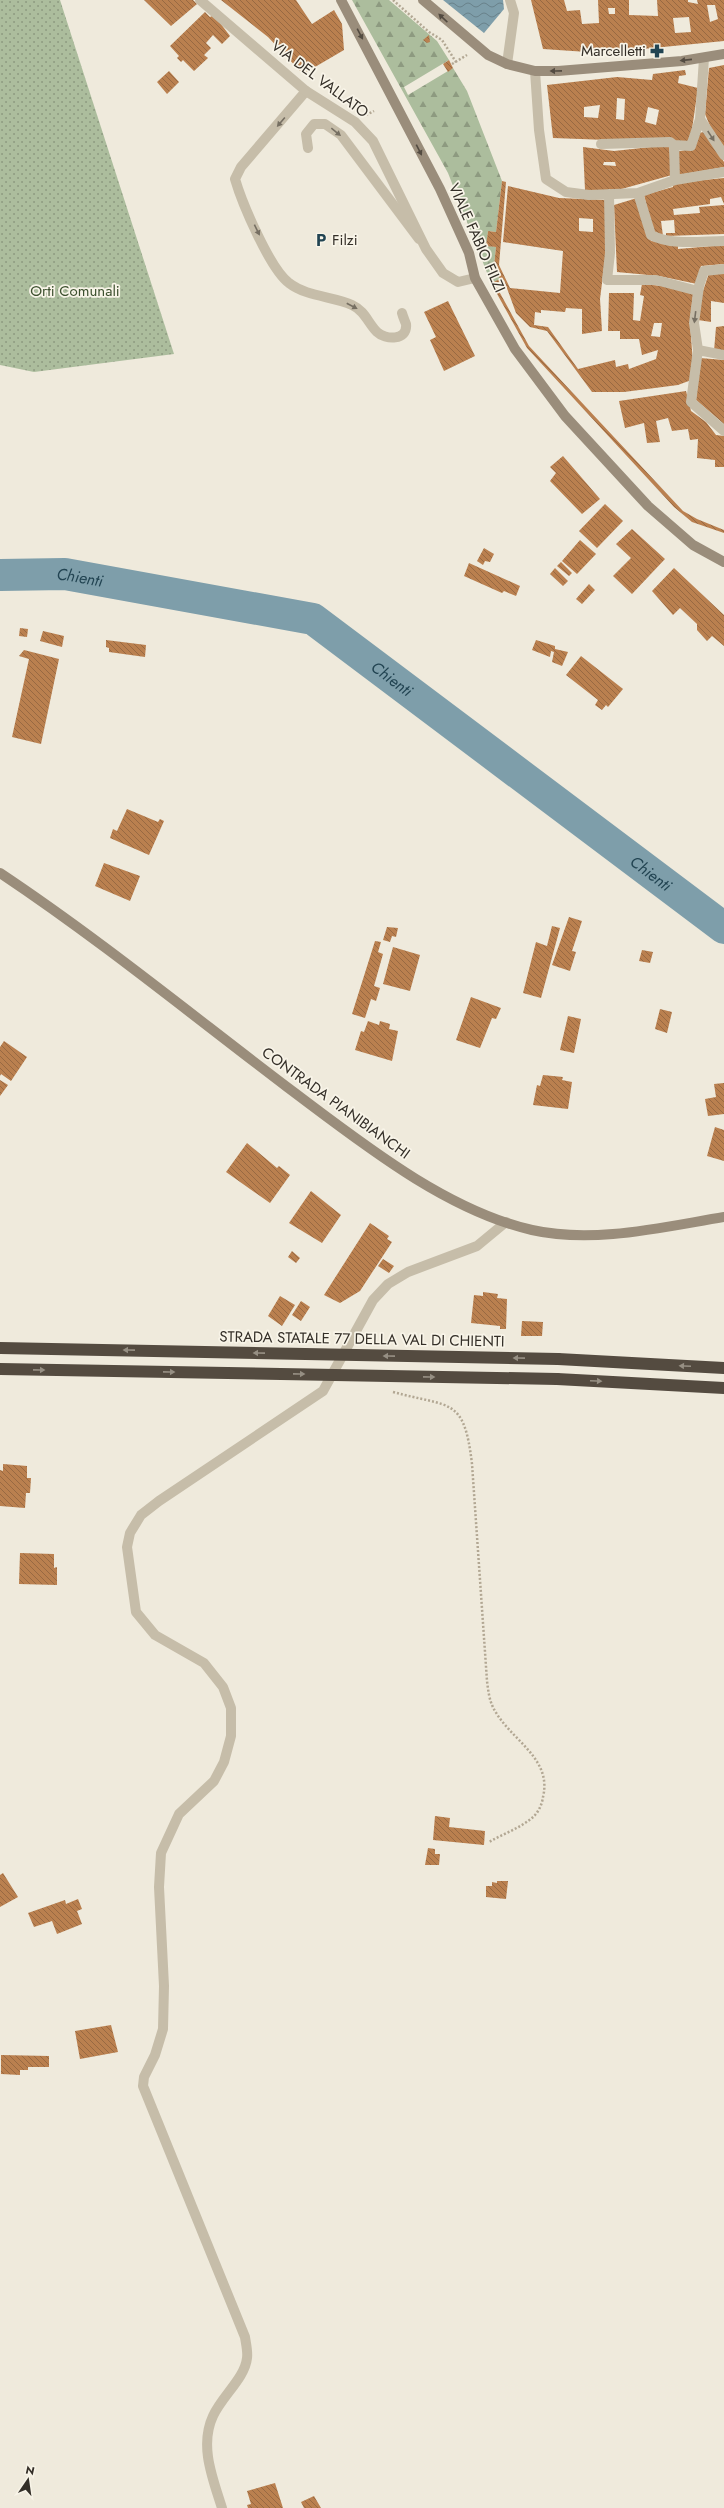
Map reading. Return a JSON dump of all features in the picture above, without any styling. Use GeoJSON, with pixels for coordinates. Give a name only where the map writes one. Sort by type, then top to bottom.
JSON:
{"type":"FeatureCollection","features":[{"type":"Feature","properties":{"kind":"highway","name":"STRADA STATALE 77 DELLA VAL DI CHIENTI"},"geometry":{"type":"LineString","coordinates":[[0,1348],[558,1359],[724,1368]]}},
{"type":"Feature","properties":{"kind":"highway"},"geometry":{"type":"LineString","coordinates":[[0,1369],[557,1379],[724,1388]]}},
{"type":"Feature","properties":{"kind":"main road","name":"VIALE FABIO FILZI"},"geometry":{"type":"LineString","coordinates":[[341,0],[440,189],[469,253],[475,278],[515,349],[565,416],[648,506],[693,545],[724,562]]}},
{"type":"Feature","properties":{"kind":"main road"},"geometry":{"type":"LineString","coordinates":[[424,0],[488,56],[507,64],[535,71],[558,71],[704,58],[724,54]]}},
{"type":"Feature","properties":{"kind":"main road","name":"CONTRADA PIANIBIANCHI"},"geometry":{"type":"LineString","coordinates":[[0,873],[378,1156],[453,1199],[506,1222],[532,1230],[566,1235],[608,1234],[724,1217]]}},
{"type":"Feature","properties":{"kind":"street","name":"VIA DEL VALLATO"},"geometry":{"type":"LineString","coordinates":[[200,0],[306,92],[354,122],[373,141],[426,249],[443,273],[458,282],[475,278]]}},
{"type":"Feature","properties":{"kind":"street"},"geometry":{"type":"LineString","coordinates":[[507,64],[514,14],[510,0]]}},
{"type":"Feature","properties":{"kind":"street"},"geometry":{"type":"LineString","coordinates":[[601,144],[670,142],[674,145],[691,146],[700,119],[704,58]]}},
{"type":"Feature","properties":{"kind":"street"},"geometry":{"type":"LineString","coordinates":[[535,71],[539,130],[546,178],[566,192],[609,194],[638,193],[675,180],[724,172]]}},
{"type":"Feature","properties":{"kind":"street"},"geometry":{"type":"LineString","coordinates":[[306,92],[241,167],[235,179],[240,196],[275,268],[290,284],[311,293],[353,306],[368,318],[377,332],[386,337],[400,337],[404,332],[406,325],[402,313]]}},
{"type":"Feature","properties":{"kind":"street"},"geometry":{"type":"LineString","coordinates":[[700,119],[724,155]]}},
{"type":"Feature","properties":{"kind":"street"},"geometry":{"type":"LineString","coordinates":[[308,148],[306,134],[314,124],[325,124],[341,135],[426,249]]}},
{"type":"Feature","properties":{"kind":"street"},"geometry":{"type":"LineString","coordinates":[[674,145],[675,180]]}},
{"type":"Feature","properties":{"kind":"street"},"geometry":{"type":"LineString","coordinates":[[638,193],[651,235],[658,239],[683,241],[724,241]]}},
{"type":"Feature","properties":{"kind":"street"},"geometry":{"type":"LineString","coordinates":[[609,194],[610,252],[608,280],[656,280],[698,290]]}},
{"type":"Feature","properties":{"kind":"street"},"geometry":{"type":"LineString","coordinates":[[724,268],[704,271],[698,290],[694,323],[698,350],[691,402],[724,431]]}},
{"type":"Feature","properties":{"kind":"street"},"geometry":{"type":"LineString","coordinates":[[698,350],[724,355]]}},
{"type":"Feature","properties":{"kind":"street"},"geometry":{"type":"LineString","coordinates":[[222,2508],[209,2466],[207,2445],[212,2417],[227,2391],[244,2372],[248,2357],[245,2337],[142,2086],[144,2077],[155,2055],[163,2029],[164,1986],[159,1886],[161,1853],[178,1814],[214,1780],[224,1762],[231,1736],[231,1708],[223,1688],[204,1663],[155,1635],[136,1612],[128,1547],[130,1533],[141,1515],[159,1501],[323,1391],[373,1300],[388,1284],[408,1272],[477,1246],[506,1222]]}},
{"type":"Feature","properties":{"kind":"path"},"geometry":{"type":"LineString","coordinates":[[393,0],[429,32],[442,40],[456,62]]}},
{"type":"Feature","properties":{"kind":"path"},"geometry":{"type":"LineString","coordinates":[[386,1390],[447,1405],[458,1413],[468,1435],[487,1681],[492,1705],[505,1723],[535,1756],[542,1773],[545,1790],[542,1805],[532,1818],[489,1842]]}},
{"type":"Feature","properties":{"kind":"green space","name":"Orti Comunali"},"geometry":{"type":"Polygon","coordinates":[[[0,0],[60,0],[174,354],[34,372],[0,365],[0,0]]]}},
{"type":"Feature","properties":{"kind":"green space"},"geometry":{"type":"Polygon","coordinates":[[[352,0],[389,0],[437,41],[449,60],[404,87],[408,95],[453,68],[467,91],[502,181],[496,232],[488,231],[486,246],[496,247],[494,266],[500,279],[491,283],[448,173],[352,0]]]}},
{"type":"Feature","properties":{"kind":"water"},"geometry":{"type":"Polygon","coordinates":[[[443,0],[503,0],[504,9],[484,33],[443,0]]]}},
{"type":"Feature","properties":{"kind":"building"},"geometry":{"type":"Polygon","coordinates":[[[144,0],[193,0],[197,4],[171,26],[144,0]]]}},
{"type":"Feature","properties":{"kind":"building"},"geometry":{"type":"Polygon","coordinates":[[[221,0],[296,0],[312,24],[334,10],[342,24],[344,50],[303,74],[268,37],[221,0]]]}},
{"type":"Feature","properties":{"kind":"building"},"geometry":{"type":"Polygon","coordinates":[[[531,0],[564,0],[567,11],[580,10],[582,24],[599,23],[598,0],[629,0],[629,15],[658,16],[657,0],[688,0],[688,2],[698,4],[697,0],[724,0],[724,41],[602,53],[543,49],[531,0]],[[707,5],[710,22],[718,19],[715,5],[707,5]],[[608,8],[609,14],[615,14],[615,8],[608,8]],[[689,17],[673,18],[675,33],[691,32],[689,17]]]}},
{"type":"Feature","properties":{"kind":"building"},"geometry":{"type":"Polygon","coordinates":[[[205,12],[210,17],[214,15],[230,36],[222,44],[213,35],[206,43],[211,48],[204,55],[208,58],[194,71],[183,60],[181,62],[177,58],[179,56],[170,46],[205,12]]]}},
{"type":"Feature","properties":{"kind":"building"},"geometry":{"type":"Polygon","coordinates":[[[429,35],[430,42],[427,43],[423,40],[429,35]]]}},
{"type":"Feature","properties":{"kind":"building"},"geometry":{"type":"Polygon","coordinates":[[[449,60],[453,68],[448,72],[443,64],[449,60]]]}},
{"type":"Feature","properties":{"kind":"building"},"geometry":{"type":"Polygon","coordinates":[[[724,65],[724,147],[710,126],[705,114],[709,68],[724,65]]]}},
{"type":"Feature","properties":{"kind":"building"},"geometry":{"type":"Polygon","coordinates":[[[685,70],[686,75],[679,76],[678,83],[698,88],[690,143],[553,138],[547,85],[617,77],[652,80],[653,74],[685,70]],[[617,98],[616,119],[624,120],[625,99],[617,98]],[[600,105],[584,107],[584,117],[598,118],[600,105]],[[648,107],[645,122],[656,125],[659,110],[648,107]]]}},
{"type":"Feature","properties":{"kind":"building"},"geometry":{"type":"Polygon","coordinates":[[[169,71],[179,82],[167,94],[157,82],[169,71]]]}},
{"type":"Feature","properties":{"kind":"building"},"geometry":{"type":"Polygon","coordinates":[[[705,132],[724,162],[724,167],[679,175],[676,152],[694,148],[697,133],[705,132]]]}},
{"type":"Feature","properties":{"kind":"building"},"geometry":{"type":"Polygon","coordinates":[[[669,145],[672,175],[618,190],[585,190],[583,147],[614,151],[669,145]],[[604,162],[603,165],[616,166],[615,162],[604,162]]]}},
{"type":"Feature","properties":{"kind":"building"},"geometry":{"type":"Polygon","coordinates":[[[724,178],[724,204],[721,197],[710,199],[710,204],[673,209],[674,215],[700,213],[699,207],[724,205],[724,234],[666,236],[666,233],[675,233],[674,220],[661,221],[663,236],[654,236],[644,195],[673,187],[673,183],[724,178]]]}},
{"type":"Feature","properties":{"kind":"building"},"geometry":{"type":"Polygon","coordinates":[[[502,181],[506,182],[499,265],[510,288],[560,293],[563,251],[503,242],[508,186],[559,198],[607,200],[608,235],[600,299],[602,331],[582,334],[582,309],[566,308],[565,312],[541,310],[541,313],[535,312],[534,325],[548,327],[578,369],[615,360],[616,367],[628,364],[629,369],[656,359],[658,350],[642,355],[639,339],[620,339],[620,331],[608,331],[609,293],[634,293],[633,320],[640,321],[644,296],[640,295],[642,284],[662,286],[693,294],[690,322],[694,379],[678,385],[624,392],[592,392],[547,331],[530,327],[516,313],[504,280],[495,284],[529,346],[683,511],[697,519],[724,530],[724,533],[692,522],[674,507],[527,348],[491,283],[500,279],[494,266],[496,247],[486,246],[488,231],[496,232],[502,181]],[[579,218],[579,231],[593,232],[593,219],[579,218]],[[654,323],[651,336],[660,337],[662,323],[654,323]]]}},
{"type":"Feature","properties":{"kind":"building"},"geometry":{"type":"Polygon","coordinates":[[[637,198],[651,241],[678,244],[678,249],[724,245],[724,264],[701,266],[697,284],[659,276],[617,272],[614,205],[637,198]]]}},
{"type":"Feature","properties":{"kind":"building"},"geometry":{"type":"Polygon","coordinates":[[[724,272],[724,303],[711,301],[711,322],[698,320],[700,300],[709,273],[724,272]]]}},
{"type":"Feature","properties":{"kind":"building"},"geometry":{"type":"Polygon","coordinates":[[[448,301],[475,356],[444,371],[430,340],[436,337],[424,312],[448,301]]]}},
{"type":"Feature","properties":{"kind":"building"},"geometry":{"type":"Polygon","coordinates":[[[724,326],[724,352],[714,351],[716,327],[724,326]]]}},
{"type":"Feature","properties":{"kind":"building"},"geometry":{"type":"Polygon","coordinates":[[[700,358],[724,360],[724,424],[696,400],[700,358]]]}},
{"type":"Feature","properties":{"kind":"building"},"geometry":{"type":"Polygon","coordinates":[[[686,391],[691,411],[706,422],[716,435],[724,436],[724,467],[715,467],[715,460],[697,458],[698,439],[690,440],[688,429],[672,431],[668,418],[656,421],[660,442],[647,443],[644,423],[625,428],[619,401],[686,391]]]}},
{"type":"Feature","properties":{"kind":"building"},"geometry":{"type":"Polygon","coordinates":[[[563,456],[600,499],[582,514],[550,481],[556,473],[550,467],[563,456]]]}},
{"type":"Feature","properties":{"kind":"building"},"geometry":{"type":"Polygon","coordinates":[[[605,504],[623,521],[597,548],[579,531],[605,504]]]}},
{"type":"Feature","properties":{"kind":"building"},"geometry":{"type":"Polygon","coordinates":[[[632,529],[665,559],[632,594],[613,576],[631,558],[616,544],[632,529]]]}},
{"type":"Feature","properties":{"kind":"building"},"geometry":{"type":"Polygon","coordinates":[[[580,540],[596,554],[577,574],[562,561],[580,540]]]}},
{"type":"Feature","properties":{"kind":"building"},"geometry":{"type":"Polygon","coordinates":[[[484,548],[494,554],[490,562],[485,561],[483,565],[477,561],[484,548]]]}},
{"type":"Feature","properties":{"kind":"building"},"geometry":{"type":"Polygon","coordinates":[[[561,562],[572,573],[569,576],[557,566],[561,562]]]}},
{"type":"Feature","properties":{"kind":"building"},"geometry":{"type":"Polygon","coordinates":[[[469,563],[520,586],[516,596],[504,591],[502,593],[464,576],[469,563]]]}},
{"type":"Feature","properties":{"kind":"building"},"geometry":{"type":"Polygon","coordinates":[[[555,568],[568,581],[563,586],[550,574],[555,568]]]}},
{"type":"Feature","properties":{"kind":"building"},"geometry":{"type":"Polygon","coordinates":[[[674,568],[724,615],[724,646],[712,636],[707,641],[697,630],[697,624],[680,608],[673,615],[652,591],[674,568]]]}},
{"type":"Feature","properties":{"kind":"building"},"geometry":{"type":"Polygon","coordinates":[[[589,584],[595,590],[582,604],[576,599],[589,584]]]}},
{"type":"Feature","properties":{"kind":"building"},"geometry":{"type":"Polygon","coordinates":[[[20,628],[28,629],[27,637],[19,636],[20,628]]]}},
{"type":"Feature","properties":{"kind":"building"},"geometry":{"type":"Polygon","coordinates":[[[43,631],[64,636],[62,647],[40,641],[43,631]]]}},
{"type":"Feature","properties":{"kind":"building"},"geometry":{"type":"Polygon","coordinates":[[[106,640],[146,645],[145,657],[109,652],[109,648],[106,647],[106,640]]]}},
{"type":"Feature","properties":{"kind":"building"},"geometry":{"type":"Polygon","coordinates":[[[536,640],[555,646],[555,649],[568,652],[562,666],[552,662],[554,652],[551,651],[550,657],[532,650],[536,640]]]}},
{"type":"Feature","properties":{"kind":"building"},"geometry":{"type":"Polygon","coordinates":[[[24,650],[59,659],[41,744],[12,737],[29,659],[19,656],[24,650]]]}},
{"type":"Feature","properties":{"kind":"building"},"geometry":{"type":"Polygon","coordinates":[[[581,656],[623,689],[608,707],[606,705],[602,710],[595,705],[598,700],[566,675],[581,656]]]}},
{"type":"Feature","properties":{"kind":"building"},"geometry":{"type":"Polygon","coordinates":[[[127,809],[158,822],[160,819],[164,821],[149,855],[110,838],[113,829],[117,831],[127,809]]]}},
{"type":"Feature","properties":{"kind":"building"},"geometry":{"type":"Polygon","coordinates":[[[104,863],[140,876],[130,901],[95,886],[104,863]]]}},
{"type":"Feature","properties":{"kind":"building"},"geometry":{"type":"Polygon","coordinates":[[[569,917],[582,921],[572,951],[576,952],[570,971],[552,965],[569,917]]]}},
{"type":"Feature","properties":{"kind":"building"},"geometry":{"type":"Polygon","coordinates":[[[552,926],[560,928],[541,998],[523,993],[536,942],[547,946],[552,926]]]}},
{"type":"Feature","properties":{"kind":"building"},"geometry":{"type":"Polygon","coordinates":[[[387,927],[398,928],[396,937],[392,936],[390,942],[383,940],[387,927]]]}},
{"type":"Feature","properties":{"kind":"building"},"geometry":{"type":"Polygon","coordinates":[[[375,941],[381,942],[378,952],[383,954],[374,986],[380,988],[376,1001],[371,999],[365,1018],[352,1014],[375,941]]]}},
{"type":"Feature","properties":{"kind":"building"},"geometry":{"type":"Polygon","coordinates":[[[393,947],[420,955],[410,991],[383,984],[393,947]]]}},
{"type":"Feature","properties":{"kind":"building"},"geometry":{"type":"Polygon","coordinates":[[[642,950],[653,952],[650,963],[639,961],[642,950]]]}},
{"type":"Feature","properties":{"kind":"building"},"geometry":{"type":"Polygon","coordinates":[[[471,997],[501,1008],[496,1019],[492,1018],[480,1048],[456,1040],[471,997]]]}},
{"type":"Feature","properties":{"kind":"building"},"geometry":{"type":"Polygon","coordinates":[[[660,1009],[672,1012],[667,1033],[655,1029],[660,1009]]]}},
{"type":"Feature","properties":{"kind":"building"},"geometry":{"type":"Polygon","coordinates":[[[568,1016],[581,1019],[574,1053],[560,1050],[568,1016]]]}},
{"type":"Feature","properties":{"kind":"building"},"geometry":{"type":"Polygon","coordinates":[[[368,1021],[379,1025],[380,1021],[390,1024],[389,1029],[398,1031],[392,1061],[355,1050],[361,1031],[364,1032],[368,1021]]]}},
{"type":"Feature","properties":{"kind":"building"},"geometry":{"type":"Polygon","coordinates":[[[4,1041],[27,1057],[11,1081],[1,1074],[0,1076],[0,1047],[4,1041]]]}},
{"type":"Feature","properties":{"kind":"building"},"geometry":{"type":"Polygon","coordinates":[[[543,1075],[563,1077],[562,1080],[572,1082],[568,1109],[533,1105],[537,1085],[540,1086],[543,1075]]]}},
{"type":"Feature","properties":{"kind":"building"},"geometry":{"type":"Polygon","coordinates":[[[0,1080],[8,1085],[0,1096],[0,1080]]]}},
{"type":"Feature","properties":{"kind":"building"},"geometry":{"type":"Polygon","coordinates":[[[724,1083],[724,1114],[708,1116],[705,1099],[716,1097],[714,1084],[724,1083]]]}},
{"type":"Feature","properties":{"kind":"building"},"geometry":{"type":"Polygon","coordinates":[[[715,1127],[724,1130],[724,1161],[707,1156],[715,1127]]]}},
{"type":"Feature","properties":{"kind":"building"},"geometry":{"type":"Polygon","coordinates":[[[247,1143],[277,1168],[279,1166],[290,1175],[270,1203],[226,1172],[247,1143]]]}},
{"type":"Feature","properties":{"kind":"building"},"geometry":{"type":"Polygon","coordinates":[[[311,1191],[341,1215],[322,1243],[289,1223],[311,1191]]]}},
{"type":"Feature","properties":{"kind":"building"},"geometry":{"type":"Polygon","coordinates":[[[370,1223],[389,1236],[387,1239],[392,1242],[360,1291],[340,1303],[324,1295],[370,1223]]]}},
{"type":"Feature","properties":{"kind":"building"},"geometry":{"type":"Polygon","coordinates":[[[292,1251],[300,1258],[296,1263],[288,1257],[292,1251]]]}},
{"type":"Feature","properties":{"kind":"building"},"geometry":{"type":"Polygon","coordinates":[[[383,1259],[394,1266],[389,1273],[378,1266],[383,1259]]]}},
{"type":"Feature","properties":{"kind":"building"},"geometry":{"type":"Polygon","coordinates":[[[483,1292],[498,1294],[497,1298],[507,1299],[506,1329],[500,1329],[500,1326],[471,1323],[474,1295],[483,1296],[483,1292]]]}},
{"type":"Feature","properties":{"kind":"building"},"geometry":{"type":"Polygon","coordinates":[[[280,1296],[295,1305],[282,1326],[268,1316],[280,1296]]]}},
{"type":"Feature","properties":{"kind":"building"},"geometry":{"type":"Polygon","coordinates":[[[301,1301],[310,1307],[301,1321],[292,1315],[301,1301]]]}},
{"type":"Feature","properties":{"kind":"building"},"geometry":{"type":"Polygon","coordinates":[[[522,1321],[543,1322],[542,1336],[521,1336],[522,1321]]]}},
{"type":"Feature","properties":{"kind":"building"},"geometry":{"type":"Polygon","coordinates":[[[3,1464],[27,1466],[27,1478],[31,1478],[30,1493],[26,1493],[25,1508],[0,1506],[0,1470],[3,1471],[3,1464]]]}},
{"type":"Feature","properties":{"kind":"building"},"geometry":{"type":"Polygon","coordinates":[[[20,1553],[54,1554],[54,1568],[57,1567],[57,1585],[19,1584],[20,1553]]]}},
{"type":"Feature","properties":{"kind":"building"},"geometry":{"type":"Polygon","coordinates":[[[435,1816],[450,1818],[449,1827],[485,1831],[484,1845],[433,1840],[435,1816]]]}},
{"type":"Feature","properties":{"kind":"building"},"geometry":{"type":"Polygon","coordinates":[[[428,1848],[435,1849],[435,1854],[440,1854],[439,1865],[425,1865],[428,1848]]]}},
{"type":"Feature","properties":{"kind":"building"},"geometry":{"type":"Polygon","coordinates":[[[3,1873],[18,1897],[0,1907],[0,1875],[3,1873]]]}},
{"type":"Feature","properties":{"kind":"building"},"geometry":{"type":"Polygon","coordinates":[[[497,1881],[508,1881],[506,1899],[486,1897],[486,1886],[492,1886],[492,1882],[497,1883],[497,1881]]]}},
{"type":"Feature","properties":{"kind":"building"},"geometry":{"type":"Polygon","coordinates":[[[78,1899],[82,1909],[77,1911],[82,1924],[57,1934],[52,1921],[34,1927],[28,1913],[65,1900],[66,1904],[78,1899]]]}},
{"type":"Feature","properties":{"kind":"building"},"geometry":{"type":"Polygon","coordinates":[[[111,2025],[118,2052],[80,2059],[75,2031],[111,2025]]]}},
{"type":"Feature","properties":{"kind":"building"},"geometry":{"type":"Polygon","coordinates":[[[1,2055],[49,2056],[49,2067],[28,2067],[28,2070],[20,2070],[20,2075],[1,2074],[1,2055]]]}},
{"type":"Feature","properties":{"kind":"building"},"geometry":{"type":"Polygon","coordinates":[[[275,2483],[283,2508],[248,2508],[247,2505],[251,2504],[247,2491],[275,2483]]]}},
{"type":"Feature","properties":{"kind":"building"},"geometry":{"type":"Polygon","coordinates":[[[314,2496],[321,2508],[304,2508],[301,2502],[314,2496]]]}},
{"type":"Feature","properties":{"kind":"waterway","name":"Chienti"},"geometry":{"type":"LineString","coordinates":[[0,575],[65,574],[313,619],[724,928]]}},
{"type":"Feature","properties":{"kind":"place","name":"Marcelletti"},"geometry":{"type":"Point","coordinates":[657,51]}},
{"type":"Feature","properties":{"kind":"place","name":"Filzi"},"geometry":{"type":"Point","coordinates":[321,240]}}]}
